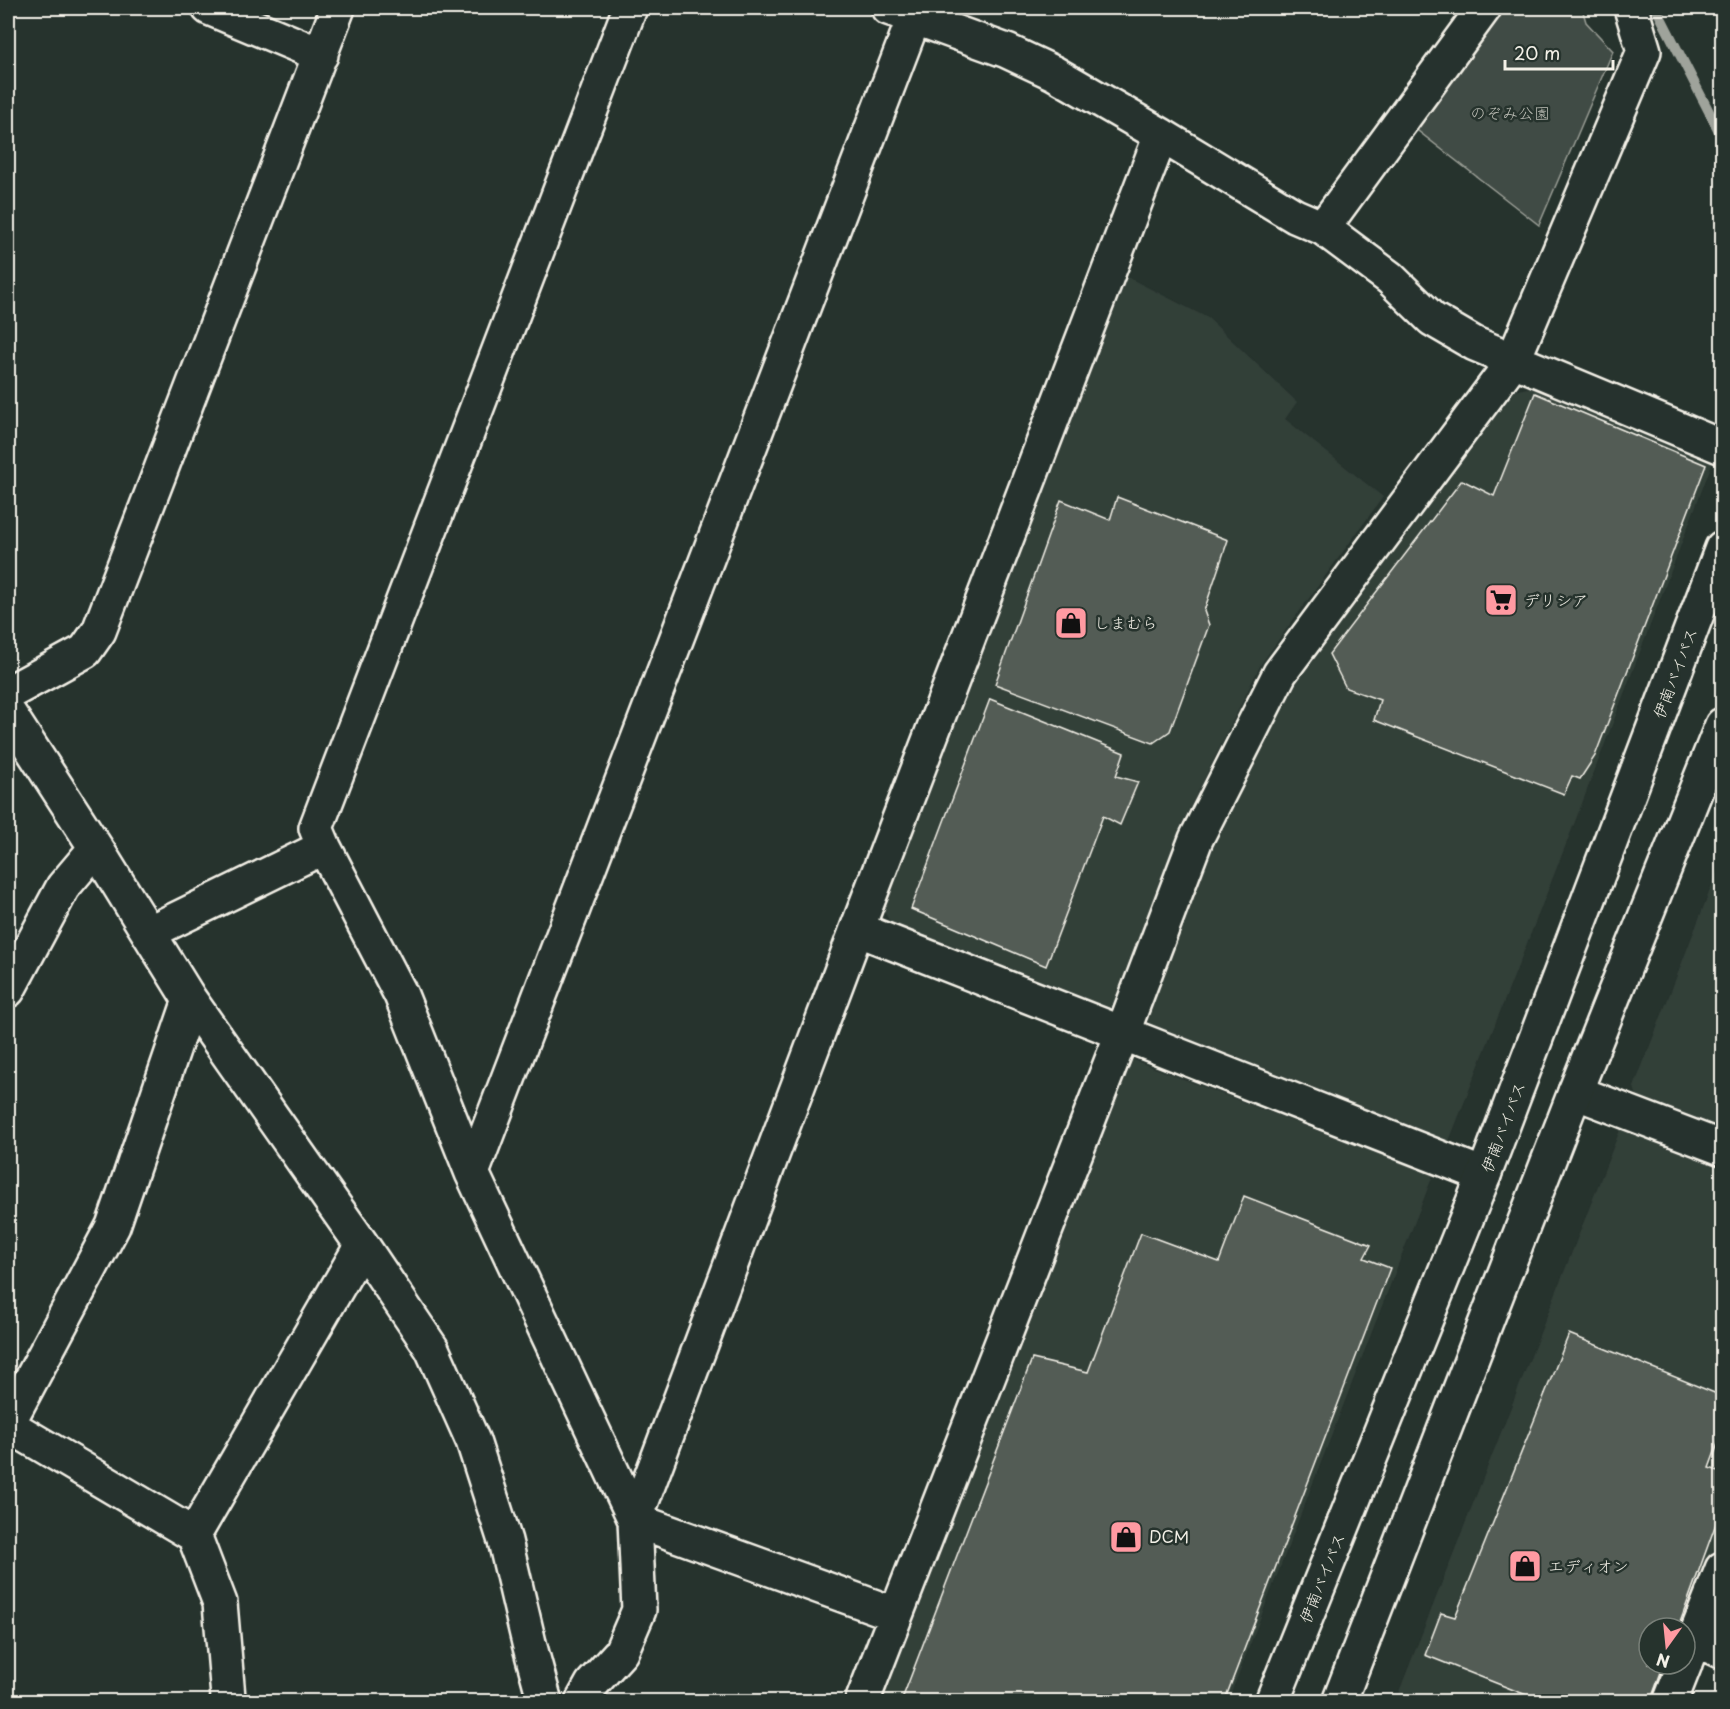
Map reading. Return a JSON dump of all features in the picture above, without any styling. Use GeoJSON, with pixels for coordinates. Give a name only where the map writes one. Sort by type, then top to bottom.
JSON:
{"type":"FeatureCollection","features":[{"type":"Feature","properties":{"kind":"main road"},"geometry":{"type":"LineString","coordinates":[[209,8],[321,55]]}},
{"type":"Feature","properties":{"kind":"main road"},"geometry":{"type":"LineString","coordinates":[[8,693],[85,651],[99,631],[338,8]]}},
{"type":"Feature","properties":{"kind":"main road"},"geometry":{"type":"LineString","coordinates":[[582,1701],[592,1684],[621,1652],[639,1610],[635,1520],[472,1173],[401,995],[316,828],[630,8]]}},
{"type":"Feature","properties":{"kind":"main road"},"geometry":{"type":"LineString","coordinates":[[1323,228],[1484,8]]}},
{"type":"Feature","properties":{"kind":"main road"},"geometry":{"type":"LineString","coordinates":[[862,1701],[1196,839],[1280,673],[1513,361],[1644,51],[1631,8]]}},
{"type":"Feature","properties":{"kind":"main road"},"geometry":{"type":"LineString","coordinates":[[472,1173],[901,13],[1007,51],[1054,73],[1295,216],[1323,228],[1390,278],[1432,319],[1475,344],[1722,447]]}},
{"type":"Feature","properties":{"kind":"main road"},"geometry":{"type":"LineString","coordinates":[[635,1520],[857,929],[1161,135]]}},
{"type":"Feature","properties":{"kind":"main road","name":"伊南バイパス"},"geometry":{"type":"LineString","coordinates":[[1272,1701],[1485,1176],[1722,548]]}},
{"type":"Feature","properties":{"kind":"main road"},"geometry":{"type":"LineString","coordinates":[[8,712],[150,932],[190,1000],[432,1349],[473,1441],[505,1541],[545,1701]]}},
{"type":"Feature","properties":{"kind":"main road"},"geometry":{"type":"LineString","coordinates":[[1339,1701],[1575,1092],[1722,725]]}},
{"type":"Feature","properties":{"kind":"main road"},"geometry":{"type":"LineString","coordinates":[[150,932],[324,847]]}},
{"type":"Feature","properties":{"kind":"main road"},"geometry":{"type":"LineString","coordinates":[[8,990],[63,887],[96,848]]}},
{"type":"Feature","properties":{"kind":"main road"},"geometry":{"type":"LineString","coordinates":[[857,929],[1485,1176]]}},
{"type":"Feature","properties":{"kind":"main road"},"geometry":{"type":"LineString","coordinates":[[190,1000],[113,1226],[8,1424],[194,1535],[220,1603],[228,1697],[226,1701]]}},
{"type":"Feature","properties":{"kind":"main road"},"geometry":{"type":"LineString","coordinates":[[1575,1092],[1722,1148]]}},
{"type":"Feature","properties":{"kind":"main road"},"geometry":{"type":"LineString","coordinates":[[194,1535],[362,1245]]}},
{"type":"Feature","properties":{"kind":"main road"},"geometry":{"type":"LineString","coordinates":[[635,1520],[895,1614]]}},
{"type":"Feature","properties":{"kind":"main road"},"geometry":{"type":"LineString","coordinates":[[1697,1655],[1722,1569]]}},
{"type":"Feature","properties":{"kind":"main road"},"geometry":{"type":"LineString","coordinates":[[1670,1701],[1685,1676]]}},
{"type":"Feature","properties":{"kind":"shaded area"},"geometry":{"type":"Polygon","coordinates":[[[1127,277],[1208,318],[1297,402],[1285,419],[1383,497],[1261,664],[1181,826],[1112,1011],[892,926],[883,909],[1127,277]]]}},
{"type":"Feature","properties":{"kind":"shaded area"},"geometry":{"type":"Polygon","coordinates":[[[1532,387],[1713,461],[1576,819],[1449,1141],[1149,1025],[1146,1014],[1213,845],[1291,682],[1392,542],[1514,391],[1532,387]]]}},
{"type":"Feature","properties":{"kind":"shaded area"},"geometry":{"type":"Polygon","coordinates":[[[1722,859],[1722,1133],[1638,1100],[1634,1087],[1722,859]]]}},
{"type":"Feature","properties":{"kind":"shaded area","name":"DCM"},"geometry":{"type":"Polygon","coordinates":[[[1134,1060],[1433,1175],[1228,1701],[877,1702],[1123,1065],[1134,1060]]]}},
{"type":"Feature","properties":{"kind":"shaded area"},"geometry":{"type":"Polygon","coordinates":[[[1628,1128],[1722,1163],[1722,1527],[1688,1616],[1637,1616],[1637,1676],[1664,1676],[1654,1701],[1395,1702],[1620,1130],[1628,1128]]]}},
{"type":"Feature","properties":{"kind":"green space","name":"のぞみ公園"},"geometry":{"type":"Polygon","coordinates":[[[1501,8],[1582,8],[1586,22],[1613,51],[1539,225],[1413,127],[1501,8]]]}},
{"type":"Feature","properties":{"kind":"building"},"geometry":{"type":"Polygon","coordinates":[[[1535,393],[1706,465],[1595,756],[1580,779],[1572,776],[1564,794],[1374,720],[1380,700],[1346,688],[1329,654],[1462,480],[1494,496],[1535,393]]]}},
{"type":"Feature","properties":{"kind":"building"},"geometry":{"type":"Polygon","coordinates":[[[1117,497],[1228,540],[1204,611],[1209,625],[1170,731],[1153,743],[995,684],[1061,500],[1110,520],[1117,497]]]}},
{"type":"Feature","properties":{"kind":"building"},"geometry":{"type":"Polygon","coordinates":[[[990,699],[1124,753],[1116,776],[1138,782],[1120,825],[1103,816],[1046,966],[911,909],[990,699]]]}},
{"type":"Feature","properties":{"kind":"building","name":"DCM"},"geometry":{"type":"Polygon","coordinates":[[[1244,1196],[1371,1245],[1364,1258],[1390,1268],[1224,1702],[901,1702],[1032,1359],[1088,1372],[1141,1233],[1219,1262],[1244,1196]]]}},
{"type":"Feature","properties":{"kind":"building"},"geometry":{"type":"Polygon","coordinates":[[[1569,1334],[1722,1396],[1722,1433],[1709,1468],[1722,1472],[1722,1507],[1682,1616],[1637,1616],[1637,1676],[1660,1676],[1650,1702],[1544,1702],[1425,1655],[1441,1613],[1455,1617],[1569,1334]]]}},
{"type":"Feature","properties":{"kind":"waterway"},"geometry":{"type":"LineString","coordinates":[[1656,8],[1722,137]]}},
{"type":"Feature","properties":{"kind":"place","name":"デリシア"},"geometry":{"type":"Point","coordinates":[1501,600]}},
{"type":"Feature","properties":{"kind":"place","name":"しまむら"},"geometry":{"type":"Point","coordinates":[1071,623]}},
{"type":"Feature","properties":{"kind":"place","name":"DCM"},"geometry":{"type":"Point","coordinates":[1126,1537]}},
{"type":"Feature","properties":{"kind":"place","name":"エディオン"},"geometry":{"type":"Point","coordinates":[1525,1566]}}]}
